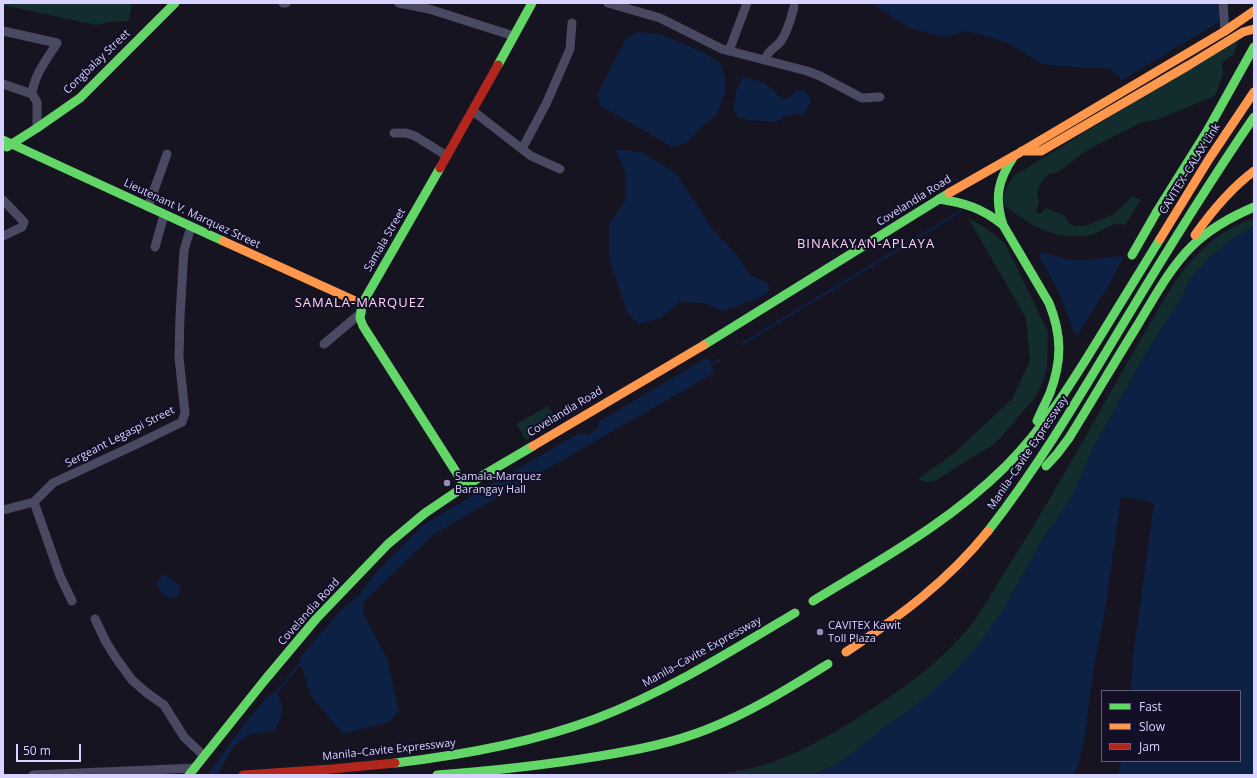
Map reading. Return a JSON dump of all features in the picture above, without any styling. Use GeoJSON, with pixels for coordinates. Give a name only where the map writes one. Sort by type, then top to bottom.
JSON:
{"type":"FeatureCollection","features":[{"type":"Feature","properties":{"kind":"main road","name":"Congbalay Street"},"geometry":{"type":"LineString","coordinates":[[3,150],[7,142],[37,128],[80,98],[175,3]]}},
{"type":"Feature","properties":{"kind":"main road","name":"Samala Street"},"geometry":{"type":"LineString","coordinates":[[362,308],[532,3]]}},
{"type":"Feature","properties":{"kind":"main road","name":"Covelandia Road"},"geometry":{"type":"LineString","coordinates":[[192,771],[316,619],[388,544],[425,513],[465,486],[711,340],[939,199],[1225,31],[1254,12]]}},
{"type":"Feature","properties":{"kind":"main road","name":"Covelandia Road"},"geometry":{"type":"LineString","coordinates":[[1018,153],[1041,151],[1243,32],[1254,29]]}},
{"type":"Feature","properties":{"kind":"main road"},"geometry":{"type":"LineString","coordinates":[[1132,255],[1156,213],[1206,133],[1254,47]]}},
{"type":"Feature","properties":{"kind":"main road","name":"CAVITEX–CALAX Link"},"geometry":{"type":"LineString","coordinates":[[1148,259],[1209,159],[1254,92]]}},
{"type":"Feature","properties":{"kind":"main road","name":"Manila–Cavite Expressway"},"geometry":{"type":"LineString","coordinates":[[846,652],[898,618],[939,584],[994,524],[1022,487],[1220,167],[1254,117]]}},
{"type":"Feature","properties":{"kind":"main road","name":"Lieutenant V. Marquez Street"},"geometry":{"type":"LineString","coordinates":[[7,142],[362,308]]}},
{"type":"Feature","properties":{"kind":"main road"},"geometry":{"type":"LineString","coordinates":[[1018,153],[1003,174],[998,192],[998,210],[1003,225],[1049,303],[1054,314],[1060,336],[1060,347],[1056,371],[1050,392],[1029,440]]}},
{"type":"Feature","properties":{"kind":"main road"},"geometry":{"type":"LineString","coordinates":[[1022,487],[1050,462],[1069,438],[1164,281],[1220,200],[1254,171]]}},
{"type":"Feature","properties":{"kind":"main road"},"geometry":{"type":"LineString","coordinates":[[939,199],[976,206],[991,215],[1003,225]]}},
{"type":"Feature","properties":{"kind":"main road"},"geometry":{"type":"LineString","coordinates":[[1180,258],[1197,240],[1219,224],[1254,207]]}},
{"type":"Feature","properties":{"kind":"main road","name":"Manila–Cavite Expressway"},"geometry":{"type":"LineString","coordinates":[[813,601],[891,553],[946,516],[994,477],[1050,416],[1074,381],[1148,259]]}},
{"type":"Feature","properties":{"kind":"main road"},"geometry":{"type":"LineString","coordinates":[[362,308],[360,320],[362,326],[465,486]]}},
{"type":"Feature","properties":{"kind":"main road","name":"Manila–Cavite Expressway"},"geometry":{"type":"LineString","coordinates":[[243,775],[424,761],[501,746],[556,732],[595,719],[647,696],[709,664],[795,613]]}},
{"type":"Feature","properties":{"kind":"main road"},"geometry":{"type":"LineString","coordinates":[[437,775],[574,760],[627,752],[676,740],[708,729],[752,709],[828,664]]}},
{"type":"Feature","properties":{"kind":"street"},"geometry":{"type":"LineString","coordinates":[[399,3],[429,9],[514,36]]}},
{"type":"Feature","properties":{"kind":"street"},"geometry":{"type":"LineString","coordinates":[[608,3],[660,18],[722,49],[807,71],[820,76],[862,98],[880,97]]}},
{"type":"Feature","properties":{"kind":"street"},"geometry":{"type":"LineString","coordinates":[[729,51],[747,3]]}},
{"type":"Feature","properties":{"kind":"street"},"geometry":{"type":"LineString","coordinates":[[1223,3],[1225,31]]}},
{"type":"Feature","properties":{"kind":"street"},"geometry":{"type":"LineString","coordinates":[[765,60],[768,53],[781,40],[788,28],[794,7]]}},
{"type":"Feature","properties":{"kind":"street"},"geometry":{"type":"LineString","coordinates":[[522,149],[546,104],[570,49],[572,22]]}},
{"type":"Feature","properties":{"kind":"street"},"geometry":{"type":"LineString","coordinates":[[3,31],[57,43],[35,78],[33,85],[32,94],[37,102],[37,128]]}},
{"type":"Feature","properties":{"kind":"street"},"geometry":{"type":"LineString","coordinates":[[3,84],[32,94]]}},
{"type":"Feature","properties":{"kind":"street"},"geometry":{"type":"LineString","coordinates":[[473,111],[531,156],[560,169]]}},
{"type":"Feature","properties":{"kind":"street"},"geometry":{"type":"LineString","coordinates":[[394,133],[406,133],[415,136],[447,156]]}},
{"type":"Feature","properties":{"kind":"street"},"geometry":{"type":"LineString","coordinates":[[148,207],[167,154]]}},
{"type":"Feature","properties":{"kind":"street"},"geometry":{"type":"LineString","coordinates":[[3,200],[24,222],[22,227],[3,236]]}},
{"type":"Feature","properties":{"kind":"street"},"geometry":{"type":"LineString","coordinates":[[155,247],[164,215]]}},
{"type":"Feature","properties":{"kind":"street","name":"Sergeant Legaspi Street"},"geometry":{"type":"LineString","coordinates":[[34,502],[53,483],[182,422],[185,413],[179,357],[180,316],[184,250],[191,227]]}},
{"type":"Feature","properties":{"kind":"street"},"geometry":{"type":"LineString","coordinates":[[324,344],[362,308]]}},
{"type":"Feature","properties":{"kind":"street"},"geometry":{"type":"LineString","coordinates":[[3,510],[34,502],[60,576],[72,601]]}},
{"type":"Feature","properties":{"kind":"street"},"geometry":{"type":"LineString","coordinates":[[95,620],[109,647],[132,680],[164,705],[184,736],[204,756]]}},
{"type":"Feature","properties":{"kind":"street"},"geometry":{"type":"LineString","coordinates":[[33,775],[192,771]]}},
{"type":"Feature","properties":{"kind":"green space"},"geometry":{"type":"Polygon","coordinates":[[[3,3],[132,3],[129,21],[109,22],[96,25],[3,5],[3,3]]]}},
{"type":"Feature","properties":{"kind":"green space"},"geometry":{"type":"Polygon","coordinates":[[[1239,38],[1234,54],[1222,63],[1223,74],[1215,96],[1156,120],[1142,122],[1089,149],[1058,172],[1048,175],[1041,182],[1037,193],[1039,202],[1036,212],[1040,214],[1046,208],[1064,215],[1069,223],[1074,226],[1088,225],[1114,214],[1133,196],[1141,200],[1125,225],[1112,225],[1091,235],[1065,236],[1054,234],[1034,225],[1004,205],[1006,189],[1009,182],[1015,175],[1239,38]]]}},
{"type":"Feature","properties":{"kind":"green space"},"geometry":{"type":"Polygon","coordinates":[[[968,218],[988,229],[1006,245],[1048,332],[1047,368],[1040,389],[1032,401],[995,444],[937,480],[927,482],[918,479],[953,454],[1012,399],[1030,361],[1026,318],[968,218]]]}},
{"type":"Feature","properties":{"kind":"green space"},"geometry":{"type":"Polygon","coordinates":[[[1254,218],[1254,227],[1234,238],[1209,258],[1190,279],[1180,301],[1145,355],[1094,447],[1075,490],[1061,514],[1039,545],[1001,613],[979,645],[955,671],[925,699],[882,729],[857,750],[835,765],[813,775],[705,775],[745,770],[763,765],[813,744],[848,724],[895,693],[925,671],[952,646],[965,632],[985,605],[1031,530],[1174,283],[1199,252],[1229,229],[1254,218]]]}},
{"type":"Feature","properties":{"kind":"green space"},"geometry":{"type":"Polygon","coordinates":[[[548,406],[558,421],[526,440],[516,424],[548,406]]]}},
{"type":"Feature","properties":{"kind":"water"},"geometry":{"type":"Polygon","coordinates":[[[872,3],[1217,3],[1219,22],[1122,80],[1109,68],[1084,68],[1042,64],[1006,42],[967,31],[946,37],[909,28],[872,3]]]}},
{"type":"Feature","properties":{"kind":"water"},"geometry":{"type":"Polygon","coordinates":[[[638,32],[660,34],[705,53],[720,63],[725,77],[725,94],[716,116],[703,125],[688,142],[672,147],[601,106],[597,95],[626,38],[638,32]]]}},
{"type":"Feature","properties":{"kind":"water"},"geometry":{"type":"Polygon","coordinates":[[[743,77],[765,83],[781,98],[787,99],[796,91],[804,90],[811,100],[804,115],[793,114],[785,116],[776,122],[748,120],[738,117],[733,109],[737,89],[743,77]]]}},
{"type":"Feature","properties":{"kind":"water"},"geometry":{"type":"Polygon","coordinates":[[[615,149],[641,152],[676,173],[714,231],[737,255],[749,274],[769,284],[768,292],[754,300],[722,311],[703,303],[679,302],[661,318],[639,324],[628,314],[609,257],[609,224],[626,199],[626,174],[615,149]]]}},
{"type":"Feature","properties":{"kind":"water"},"geometry":{"type":"Polygon","coordinates":[[[1254,227],[1254,775],[1118,775],[1121,762],[1241,762],[1241,690],[1131,690],[1133,656],[1154,504],[1144,500],[1121,497],[1105,610],[1094,667],[1084,741],[1077,769],[1073,775],[813,775],[835,765],[857,750],[882,729],[924,699],[955,671],[979,645],[1001,613],[1039,545],[1061,514],[1075,490],[1094,447],[1145,355],[1180,301],[1190,279],[1198,269],[1234,238],[1254,227]]]}},
{"type":"Feature","properties":{"kind":"water"},"geometry":{"type":"Polygon","coordinates":[[[1043,252],[1070,260],[1122,256],[1123,259],[1104,293],[1078,334],[1075,335],[1059,292],[1040,258],[1040,254],[1043,252]]]}},
{"type":"Feature","properties":{"kind":"water"},"geometry":{"type":"Polygon","coordinates":[[[708,357],[714,373],[434,534],[364,602],[363,613],[387,658],[399,711],[390,722],[343,734],[311,696],[299,659],[340,611],[358,596],[373,576],[423,525],[579,433],[587,435],[597,429],[600,421],[708,357]]]}},
{"type":"Feature","properties":{"kind":"water"},"geometry":{"type":"Polygon","coordinates":[[[165,574],[180,586],[179,594],[175,597],[164,595],[160,591],[158,585],[159,579],[165,574]]]}},
{"type":"Feature","properties":{"kind":"water"},"geometry":{"type":"Polygon","coordinates":[[[278,694],[282,705],[282,713],[274,731],[250,734],[234,746],[217,775],[207,775],[243,726],[269,695],[278,694]]]}},
{"type":"Feature","properties":{"kind":"waterway"},"geometry":{"type":"LineString","coordinates":[[742,344],[961,211]]}},
{"type":"Feature","properties":{"kind":"waterway"},"geometry":{"type":"LineString","coordinates":[[709,366],[719,360]]}},
{"type":"Feature","properties":{"kind":"waterway"},"geometry":{"type":"LineString","coordinates":[[273,696],[302,662]]}},
{"type":"Feature","properties":{"kind":"traffic: fast"},"geometry":{"type":"LineString","coordinates":[[7,147],[80,98],[175,3]]}},
{"type":"Feature","properties":{"kind":"traffic: fast"},"geometry":{"type":"LineString","coordinates":[[498,65],[532,3]]}},
{"type":"Feature","properties":{"kind":"traffic: fast"},"geometry":{"type":"LineString","coordinates":[[1132,255],[1156,213],[1206,133],[1254,47]]}},
{"type":"Feature","properties":{"kind":"traffic: fast"},"geometry":{"type":"LineString","coordinates":[[988,531],[1025,481],[1059,429],[1187,219],[1254,117]]}},
{"type":"Feature","properties":{"kind":"traffic: fast"},"geometry":{"type":"LineString","coordinates":[[3,140],[223,241]]}},
{"type":"Feature","properties":{"kind":"traffic: fast"},"geometry":{"type":"LineString","coordinates":[[1014,156],[1004,173],[999,189],[998,197],[1000,215],[1003,225],[1049,303],[1056,326],[1059,348],[1057,370],[1054,381],[1037,421]]}},
{"type":"Feature","properties":{"kind":"traffic: fast"},"geometry":{"type":"LineString","coordinates":[[440,168],[362,304],[360,318],[363,326],[465,486]]}},
{"type":"Feature","properties":{"kind":"traffic: fast"},"geometry":{"type":"LineString","coordinates":[[704,345],[949,193]]}},
{"type":"Feature","properties":{"kind":"traffic: fast"},"geometry":{"type":"LineString","coordinates":[[939,199],[957,202],[973,207],[988,214],[1003,225]]}},
{"type":"Feature","properties":{"kind":"traffic: fast"},"geometry":{"type":"LineString","coordinates":[[1046,466],[1069,438],[1156,294],[1176,264],[1192,246],[1213,228],[1254,207]]}},
{"type":"Feature","properties":{"kind":"traffic: fast"},"geometry":{"type":"LineString","coordinates":[[813,601],[889,555],[938,523],[962,505],[1006,466],[1032,437],[1067,389],[1160,239]]}},
{"type":"Feature","properties":{"kind":"traffic: fast"},"geometry":{"type":"LineString","coordinates":[[189,775],[316,619],[388,544],[425,513],[465,486],[533,446]]}},
{"type":"Feature","properties":{"kind":"traffic: fast"},"geometry":{"type":"LineString","coordinates":[[395,763],[496,747],[546,735],[595,719],[647,697],[672,684],[722,657],[795,613]]}},
{"type":"Feature","properties":{"kind":"traffic: fast"},"geometry":{"type":"LineString","coordinates":[[437,775],[498,770],[559,762],[654,746],[695,734],[739,715],[770,699],[828,664]]}},
{"type":"Feature","properties":{"kind":"traffic: slow"},"geometry":{"type":"LineString","coordinates":[[1014,156],[1225,31],[1254,11]]}},
{"type":"Feature","properties":{"kind":"traffic: slow"},"geometry":{"type":"LineString","coordinates":[[1022,151],[1041,151],[1243,32],[1254,29]]}},
{"type":"Feature","properties":{"kind":"traffic: slow"},"geometry":{"type":"LineString","coordinates":[[1160,239],[1209,159],[1254,92]]}},
{"type":"Feature","properties":{"kind":"traffic: slow"},"geometry":{"type":"LineString","coordinates":[[949,193],[1014,156]]}},
{"type":"Feature","properties":{"kind":"traffic: slow"},"geometry":{"type":"LineString","coordinates":[[1195,235],[1222,201],[1237,185],[1254,171]]}},
{"type":"Feature","properties":{"kind":"traffic: slow"},"geometry":{"type":"LineString","coordinates":[[223,241],[362,304]]}},
{"type":"Feature","properties":{"kind":"traffic: slow"},"geometry":{"type":"LineString","coordinates":[[533,446],[704,345]]}},
{"type":"Feature","properties":{"kind":"traffic: slow"},"geometry":{"type":"LineString","coordinates":[[846,652],[904,612],[922,597],[956,566],[988,531]]}},
{"type":"Feature","properties":{"kind":"traffic: jam"},"geometry":{"type":"LineString","coordinates":[[440,168],[498,65]]}},
{"type":"Feature","properties":{"kind":"traffic: jam"},"geometry":{"type":"LineString","coordinates":[[243,775],[395,763]]}},
{"type":"Feature","properties":{"kind":"place","name":"Samala-Marquez Barangay Hall"},"geometry":{"type":"Point","coordinates":[447,483]}},
{"type":"Feature","properties":{"kind":"place","name":"CAVITEX Kawit Toll Plaza"},"geometry":{"type":"Point","coordinates":[820,632]}},
{"type":"Feature","properties":{"kind":"district","name":"BINAKAYAN-APLAYA"},"geometry":{"type":"Point","coordinates":[866,244]}},
{"type":"Feature","properties":{"kind":"district","name":"SAMALA-MARQUEZ"},"geometry":{"type":"Point","coordinates":[360,303]}}]}
